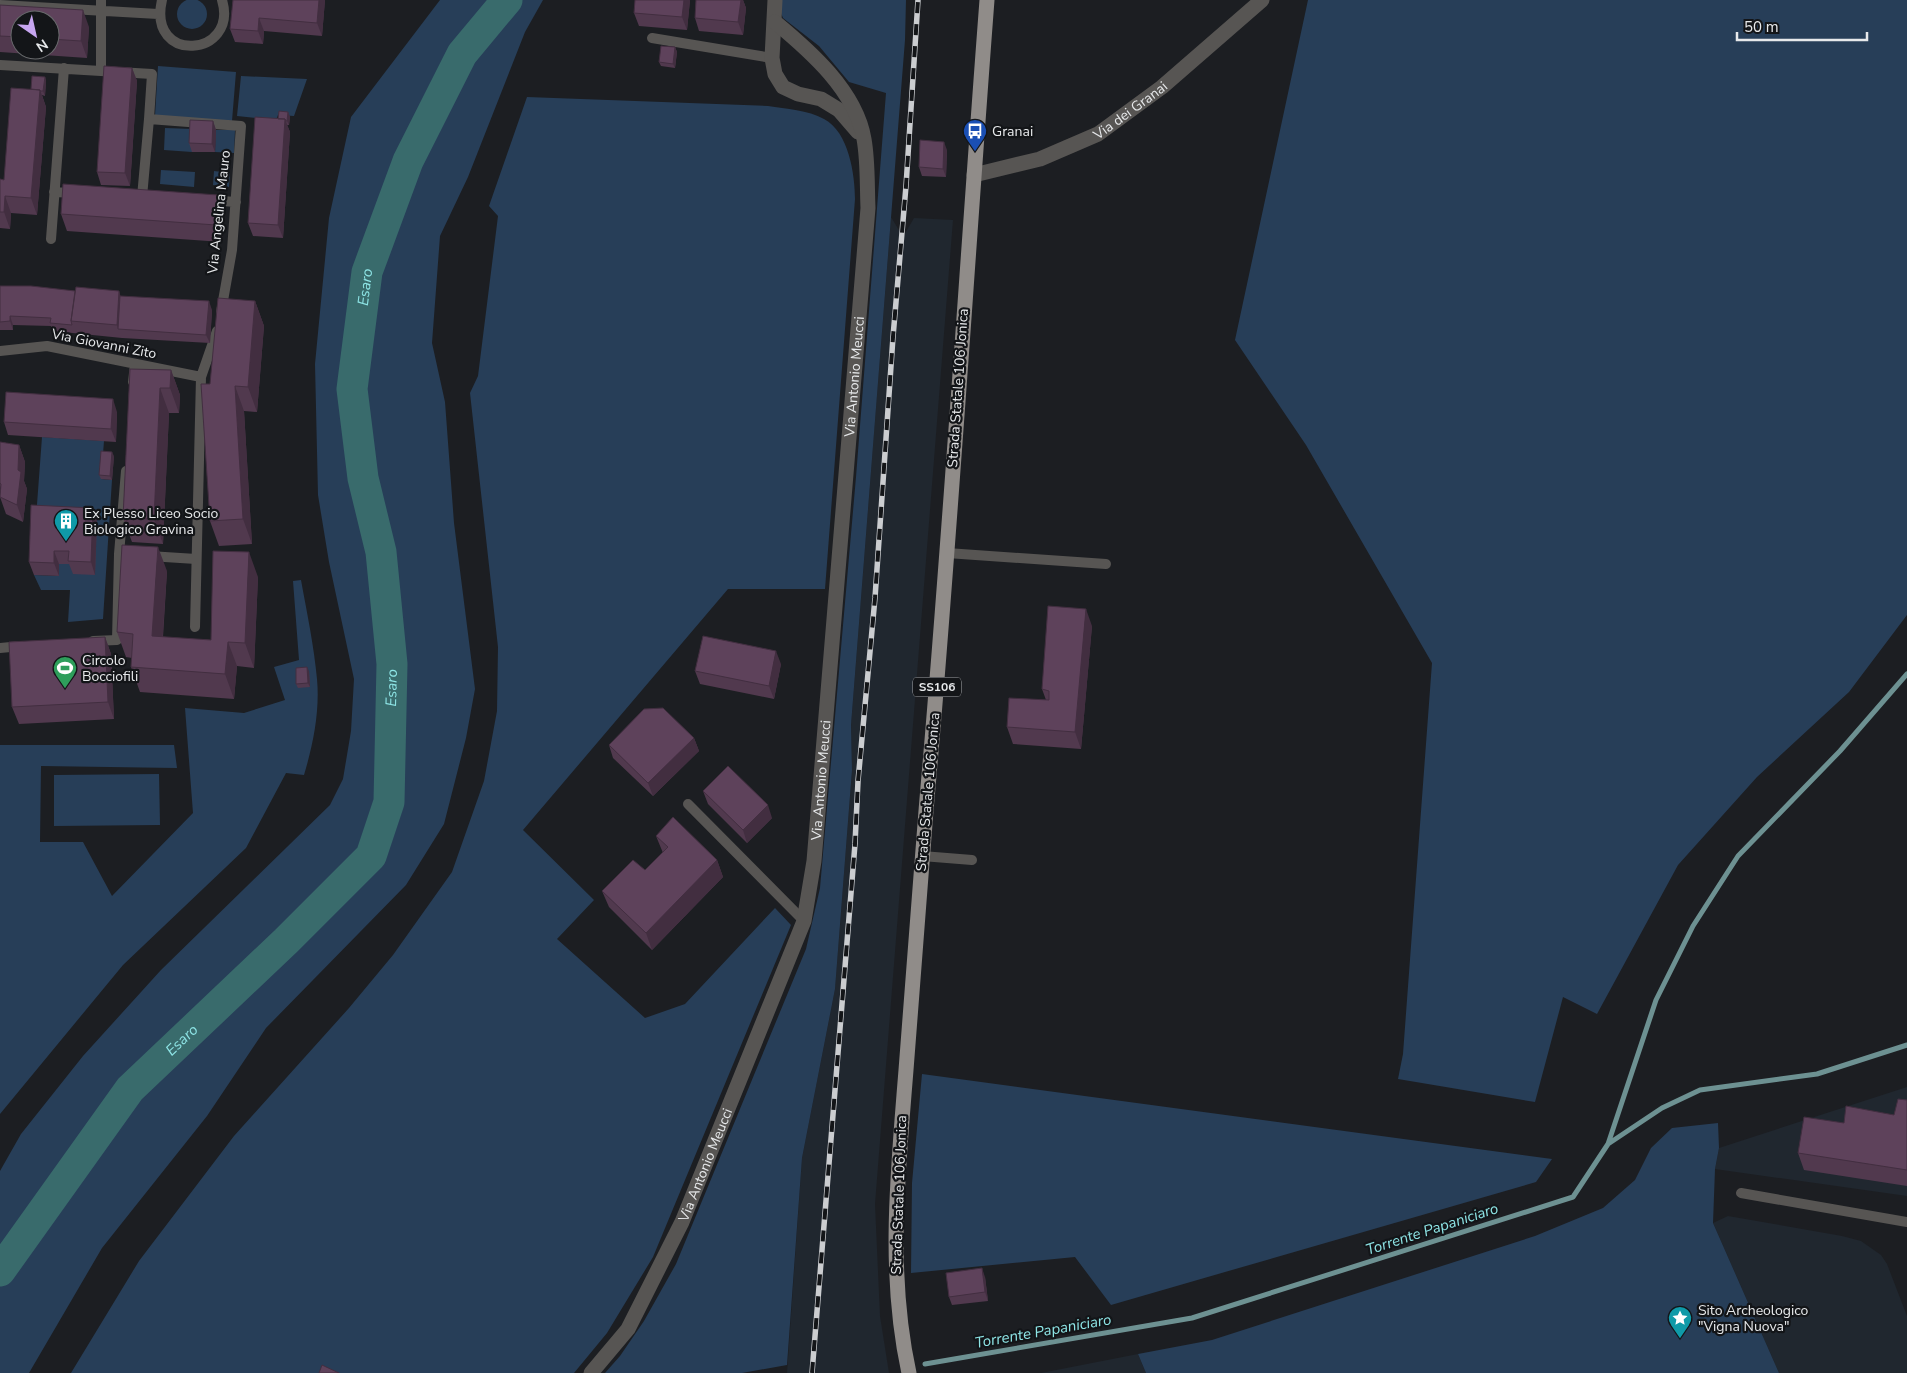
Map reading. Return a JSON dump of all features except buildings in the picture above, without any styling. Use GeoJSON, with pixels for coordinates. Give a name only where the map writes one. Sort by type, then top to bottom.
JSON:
{"type":"FeatureCollection","features":[{"type":"Feature","properties":{"kind":"main road","name":"Strada Statale 106 Jonica"},"geometry":{"type":"LineString","coordinates":[[909,1373],[904,1352],[896,1279],[897,1185],[939,662],[987,0]]}},
{"type":"Feature","properties":{"kind":"street"},"geometry":{"type":"LineString","coordinates":[[776,0],[772,58],[775,74],[783,87],[798,94],[822,100],[839,110],[864,139]]}},
{"type":"Feature","properties":{"kind":"street","name":"Via dei Granai"},"geometry":{"type":"LineString","coordinates":[[974,175],[1040,159],[1098,134],[1162,86],[1262,0]]}},
{"type":"Feature","properties":{"kind":"street","name":"Via Antonio Meucci"},"geometry":{"type":"LineString","coordinates":[[591,1373],[628,1329],[682,1222],[804,921],[814,860],[868,208],[864,139],[858,117],[837,84],[802,44],[775,22]]}},
{"type":"Feature","properties":{"kind":"lane"},"geometry":{"type":"LineString","coordinates":[[162,0],[158,14],[161,25],[168,36],[178,44],[189,46],[202,44],[216,36],[222,27],[225,13],[222,0]]}},
{"type":"Feature","properties":{"kind":"lane"},"geometry":{"type":"LineString","coordinates":[[0,5],[101,5],[158,14]]}},
{"type":"Feature","properties":{"kind":"lane"},"geometry":{"type":"LineString","coordinates":[[101,5],[101,71]]}},
{"type":"Feature","properties":{"kind":"lane"},"geometry":{"type":"LineString","coordinates":[[652,38],[772,58]]}},
{"type":"Feature","properties":{"kind":"lane"},"geometry":{"type":"LineString","coordinates":[[0,65],[152,74],[142,197]]}},
{"type":"Feature","properties":{"kind":"lane"},"geometry":{"type":"LineString","coordinates":[[51,239],[64,68]]}},
{"type":"Feature","properties":{"kind":"lane","name":"Via Angelina Mauro"},"geometry":{"type":"LineString","coordinates":[[149,119],[241,126],[232,250],[218,327],[201,377],[195,627]]}},
{"type":"Feature","properties":{"kind":"lane"},"geometry":{"type":"LineString","coordinates":[[54,192],[84,193]]}},
{"type":"Feature","properties":{"kind":"lane"},"geometry":{"type":"LineString","coordinates":[[198,200],[236,202]]}},
{"type":"Feature","properties":{"kind":"lane","name":"Via Giovanni Zito"},"geometry":{"type":"LineString","coordinates":[[0,351],[47,346],[201,377]]}},
{"type":"Feature","properties":{"kind":"lane"},"geometry":{"type":"LineString","coordinates":[[132,392],[135,364]]}},
{"type":"Feature","properties":{"kind":"lane"},"geometry":{"type":"LineString","coordinates":[[78,642],[117,640],[128,554],[127,459]]}},
{"type":"Feature","properties":{"kind":"lane"},"geometry":{"type":"LineString","coordinates":[[946,553],[1106,564]]}},
{"type":"Feature","properties":{"kind":"lane"},"geometry":{"type":"LineString","coordinates":[[128,554],[196,559]]}},
{"type":"Feature","properties":{"kind":"lane"},"geometry":{"type":"LineString","coordinates":[[0,648],[29,646]]}},
{"type":"Feature","properties":{"kind":"lane"},"geometry":{"type":"LineString","coordinates":[[688,804],[804,921]]}},
{"type":"Feature","properties":{"kind":"lane"},"geometry":{"type":"LineString","coordinates":[[922,856],[972,860]]}},
{"type":"Feature","properties":{"kind":"lane"},"geometry":{"type":"LineString","coordinates":[[1741,1193],[1907,1222]]}},
{"type":"Feature","properties":{"kind":"shaded area"},"geometry":{"type":"Polygon","coordinates":[[[192,-1],[198,0],[206,8],[206,20],[198,28],[192,29],[186,28],[178,20],[177,14],[178,8],[186,0],[192,-1]]]}},
{"type":"Feature","properties":{"kind":"shaded area"},"geometry":{"type":"Polygon","coordinates":[[[440,0],[543,0],[525,32],[468,177],[440,236],[432,343],[445,402],[454,523],[475,689],[466,738],[444,824],[406,885],[266,1028],[207,1116],[102,1248],[29,1373],[0,1373],[0,1171],[21,1134],[83,1056],[161,970],[330,805],[343,779],[351,731],[354,679],[329,562],[318,495],[315,364],[329,218],[351,117],[440,0]]]}},
{"type":"Feature","properties":{"kind":"shaded area"},"geometry":{"type":"Polygon","coordinates":[[[782,0],[906,0],[905,40],[851,725],[852,770],[835,989],[802,1158],[787,1365],[742,1373],[605,1373],[620,1356],[644,1321],[676,1264],[806,949],[820,888],[856,477],[886,93],[849,82],[819,46],[783,18],[781,13],[782,0]]]}},
{"type":"Feature","properties":{"kind":"shaded area"},"geometry":{"type":"Polygon","coordinates":[[[1308,0],[1907,0],[1907,615],[1849,692],[1757,777],[1678,865],[1597,1014],[1563,997],[1535,1102],[1398,1079],[1403,1054],[1432,663],[1306,445],[1235,340],[1308,0]]]}},
{"type":"Feature","properties":{"kind":"shaded area"},"geometry":{"type":"Polygon","coordinates":[[[158,66],[236,72],[232,121],[155,116],[158,66]]]}},
{"type":"Feature","properties":{"kind":"shaded area"},"geometry":{"type":"Polygon","coordinates":[[[241,76],[307,79],[294,116],[278,115],[276,120],[237,116],[241,76]]]}},
{"type":"Feature","properties":{"kind":"shaded area"},"geometry":{"type":"Polygon","coordinates":[[[527,97],[768,106],[797,110],[818,116],[833,125],[845,144],[849,155],[854,178],[855,199],[825,589],[728,589],[523,830],[594,900],[557,939],[645,1018],[685,1004],[775,908],[791,925],[653,1257],[607,1333],[574,1373],[71,1373],[139,1261],[234,1136],[349,1008],[393,955],[452,872],[484,781],[497,711],[498,647],[470,393],[478,376],[498,216],[489,206],[527,97]]]}},
{"type":"Feature","properties":{"kind":"shaded area"},"geometry":{"type":"Polygon","coordinates":[[[165,128],[193,129],[192,152],[164,150],[165,128]]]}},
{"type":"Feature","properties":{"kind":"shaded area"},"geometry":{"type":"Polygon","coordinates":[[[216,130],[235,130],[234,153],[215,152],[216,130]]]}},
{"type":"Feature","properties":{"kind":"shaded area"},"geometry":{"type":"Polygon","coordinates":[[[161,170],[195,172],[194,187],[160,184],[161,170]]]}},
{"type":"Feature","properties":{"kind":"shaded area"},"geometry":{"type":"Polygon","coordinates":[[[214,171],[230,173],[229,187],[213,185],[214,171]]]}},
{"type":"Feature","properties":{"kind":"shaded area"},"geometry":{"type":"Polygon","coordinates":[[[891,217],[903,237],[914,218],[953,220],[875,1204],[880,1316],[889,1373],[787,1373],[802,1158],[835,989],[852,770],[851,725],[891,217]]]}},
{"type":"Feature","properties":{"kind":"shaded area"},"geometry":{"type":"Polygon","coordinates":[[[42,437],[104,441],[101,479],[112,480],[103,619],[68,622],[70,590],[41,590],[34,575],[58,576],[59,564],[73,564],[95,575],[36,518],[42,437]]]}},
{"type":"Feature","properties":{"kind":"shaded area"},"geometry":{"type":"Polygon","coordinates":[[[301,580],[314,654],[318,691],[315,728],[304,775],[286,773],[246,848],[123,965],[0,1114],[0,745],[174,745],[177,768],[41,766],[40,842],[83,842],[112,896],[193,813],[185,708],[244,713],[285,700],[274,667],[299,660],[293,581],[301,580]]]}},
{"type":"Feature","properties":{"kind":"shaded area"},"geometry":{"type":"Polygon","coordinates":[[[159,774],[160,825],[54,826],[54,775],[159,774]]]}},
{"type":"Feature","properties":{"kind":"shaded area"},"geometry":{"type":"Polygon","coordinates":[[[922,1074],[1552,1159],[1536,1182],[1111,1305],[1075,1257],[911,1273],[912,1183],[922,1074]]]}},
{"type":"Feature","properties":{"kind":"shaded area"},"geometry":{"type":"Polygon","coordinates":[[[1907,1087],[1907,1196],[1715,1169],[1719,1148],[1907,1087]]]}},
{"type":"Feature","properties":{"kind":"shaded area"},"geometry":{"type":"Polygon","coordinates":[[[1718,1123],[1719,1148],[1715,1169],[1713,1223],[1779,1373],[1146,1373],[1138,1354],[1212,1340],[1535,1236],[1603,1208],[1635,1180],[1651,1148],[1672,1128],[1718,1123]]]}},
{"type":"Feature","properties":{"kind":"shaded area"},"geometry":{"type":"Polygon","coordinates":[[[1728,1216],[1842,1236],[1861,1241],[1881,1255],[1887,1264],[1907,1316],[1907,1373],[1779,1373],[1713,1223],[1728,1216]]]}},
{"type":"Feature","properties":{"kind":"shaded area"},"geometry":{"type":"Polygon","coordinates":[[[1138,1354],[1146,1373],[1041,1373],[1138,1354]]]}},
{"type":"Feature","properties":{"kind":"waterway","name":"Esaro"},"geometry":{"type":"LineString","coordinates":[[0,1271],[130,1089],[286,941],[371,856],[389,802],[392,664],[381,552],[363,478],[352,389],[367,272],[408,161],[462,54],[507,0]]}},
{"type":"Feature","properties":{"kind":"waterway"},"geometry":{"type":"LineString","coordinates":[[1608,1144],[1656,1000],[1693,926],[1738,856],[1840,751],[1907,674]]}},
{"type":"Feature","properties":{"kind":"waterway","name":"Torrente Papaniciaro"},"geometry":{"type":"LineString","coordinates":[[925,1364],[1192,1318],[1573,1197],[1608,1144],[1662,1108],[1700,1090],[1817,1074],[1907,1045]]}},
{"type":"Feature","properties":{"kind":"railway"},"geometry":{"type":"LineString","coordinates":[[812,1373],[855,844],[858,781],[875,598],[918,0]]}},
{"type":"Feature","properties":{"kind":"place","name":"Granai"},"geometry":{"type":"Point","coordinates":[975,152]}},
{"type":"Feature","properties":{"kind":"place","name":"Ex Plesso Liceo Socio Biologico Gravina"},"geometry":{"type":"Point","coordinates":[66,542]}},
{"type":"Feature","properties":{"kind":"place","name":"Circolo Bocciofili"},"geometry":{"type":"Point","coordinates":[65,689]}},
{"type":"Feature","properties":{"kind":"place","name":"Sito Archeologico \"Vigna Nuova\""},"geometry":{"type":"Point","coordinates":[1680,1339]}}]}
